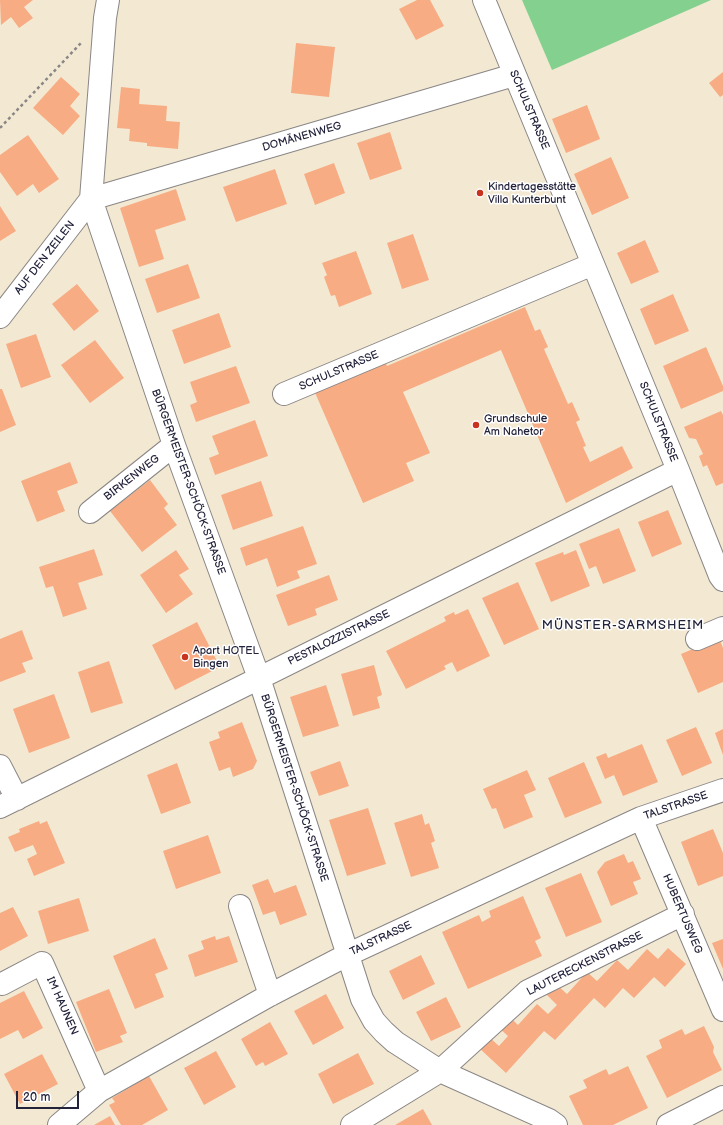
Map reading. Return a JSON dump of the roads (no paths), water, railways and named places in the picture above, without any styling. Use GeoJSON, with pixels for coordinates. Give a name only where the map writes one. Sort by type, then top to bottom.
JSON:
{"type":"FeatureCollection","features":[{"type":"Feature","properties":{"kind":"street","name":"SCHULSTRASSE"},"geometry":{"type":"LineString","coordinates":[[484,0],[678,470],[720,576],[723,580]]}},
{"type":"Feature","properties":{"kind":"street","name":"BÜRGERMEISTER-SCHÖCK-STRASSE"},"geometry":{"type":"LineString","coordinates":[[106,9],[90,199],[174,445],[259,678],[362,999],[374,1021],[395,1042],[440,1071],[549,1120],[556,1125]]}},
{"type":"Feature","properties":{"kind":"street","name":"DOMÄNENWEG"},"geometry":{"type":"LineString","coordinates":[[90,199],[514,75]]}},
{"type":"Feature","properties":{"kind":"street","name":"AUF DEN ZEILEN"},"geometry":{"type":"LineString","coordinates":[[0,316],[90,199]]}},
{"type":"Feature","properties":{"kind":"street","name":"SCHULSTRASSE"},"geometry":{"type":"LineString","coordinates":[[284,394],[593,264]]}},
{"type":"Feature","properties":{"kind":"street","name":"BIRKENWEG"},"geometry":{"type":"LineString","coordinates":[[90,512],[174,445]]}},
{"type":"Feature","properties":{"kind":"street","name":"PESTALOZZISTRASSE"},"geometry":{"type":"LineString","coordinates":[[8,803],[678,470]]}},
{"type":"Feature","properties":{"kind":"street"},"geometry":{"type":"LineString","coordinates":[[697,638],[723,628]]}},
{"type":"Feature","properties":{"kind":"street"},"geometry":{"type":"LineString","coordinates":[[0,766],[8,803]]}},
{"type":"Feature","properties":{"kind":"street","name":"TALSTRASSE"},"geometry":{"type":"LineString","coordinates":[[59,1125],[99,1091],[270,995],[347,955],[641,818],[723,790]]}},
{"type":"Feature","properties":{"kind":"street","name":"HUBERTUSWEG"},"geometry":{"type":"LineString","coordinates":[[641,818],[723,1010]]}},
{"type":"Feature","properties":{"kind":"street"},"geometry":{"type":"LineString","coordinates":[[240,906],[270,995]]}},
{"type":"Feature","properties":{"kind":"street","name":"LAUTERECKENSTRASSE"},"geometry":{"type":"LineString","coordinates":[[352,1125],[440,1071],[528,991],[682,914]]}},
{"type":"Feature","properties":{"kind":"street","name":"IM HAUNEN"},"geometry":{"type":"LineString","coordinates":[[2,984],[42,963],[99,1091]]}},
{"type":"Feature","properties":{"kind":"street"},"geometry":{"type":"LineString","coordinates":[[668,1125],[723,1097]]}},
{"type":"Feature","properties":{"kind":"place","name":"Kindertagesstätte Villa Kunterbunt"},"geometry":{"type":"Point","coordinates":[480,193]}},
{"type":"Feature","properties":{"kind":"place","name":"Grundschule Am Nahetor"},"geometry":{"type":"Point","coordinates":[476,425]}},
{"type":"Feature","properties":{"kind":"place","name":"Apart HOTEL Bingen"},"geometry":{"type":"Point","coordinates":[185,657]}},
{"type":"Feature","properties":{"kind":"district","name":"MÜNSTER-SARMSHEIM"},"geometry":{"type":"Point","coordinates":[623,626]}}]}
